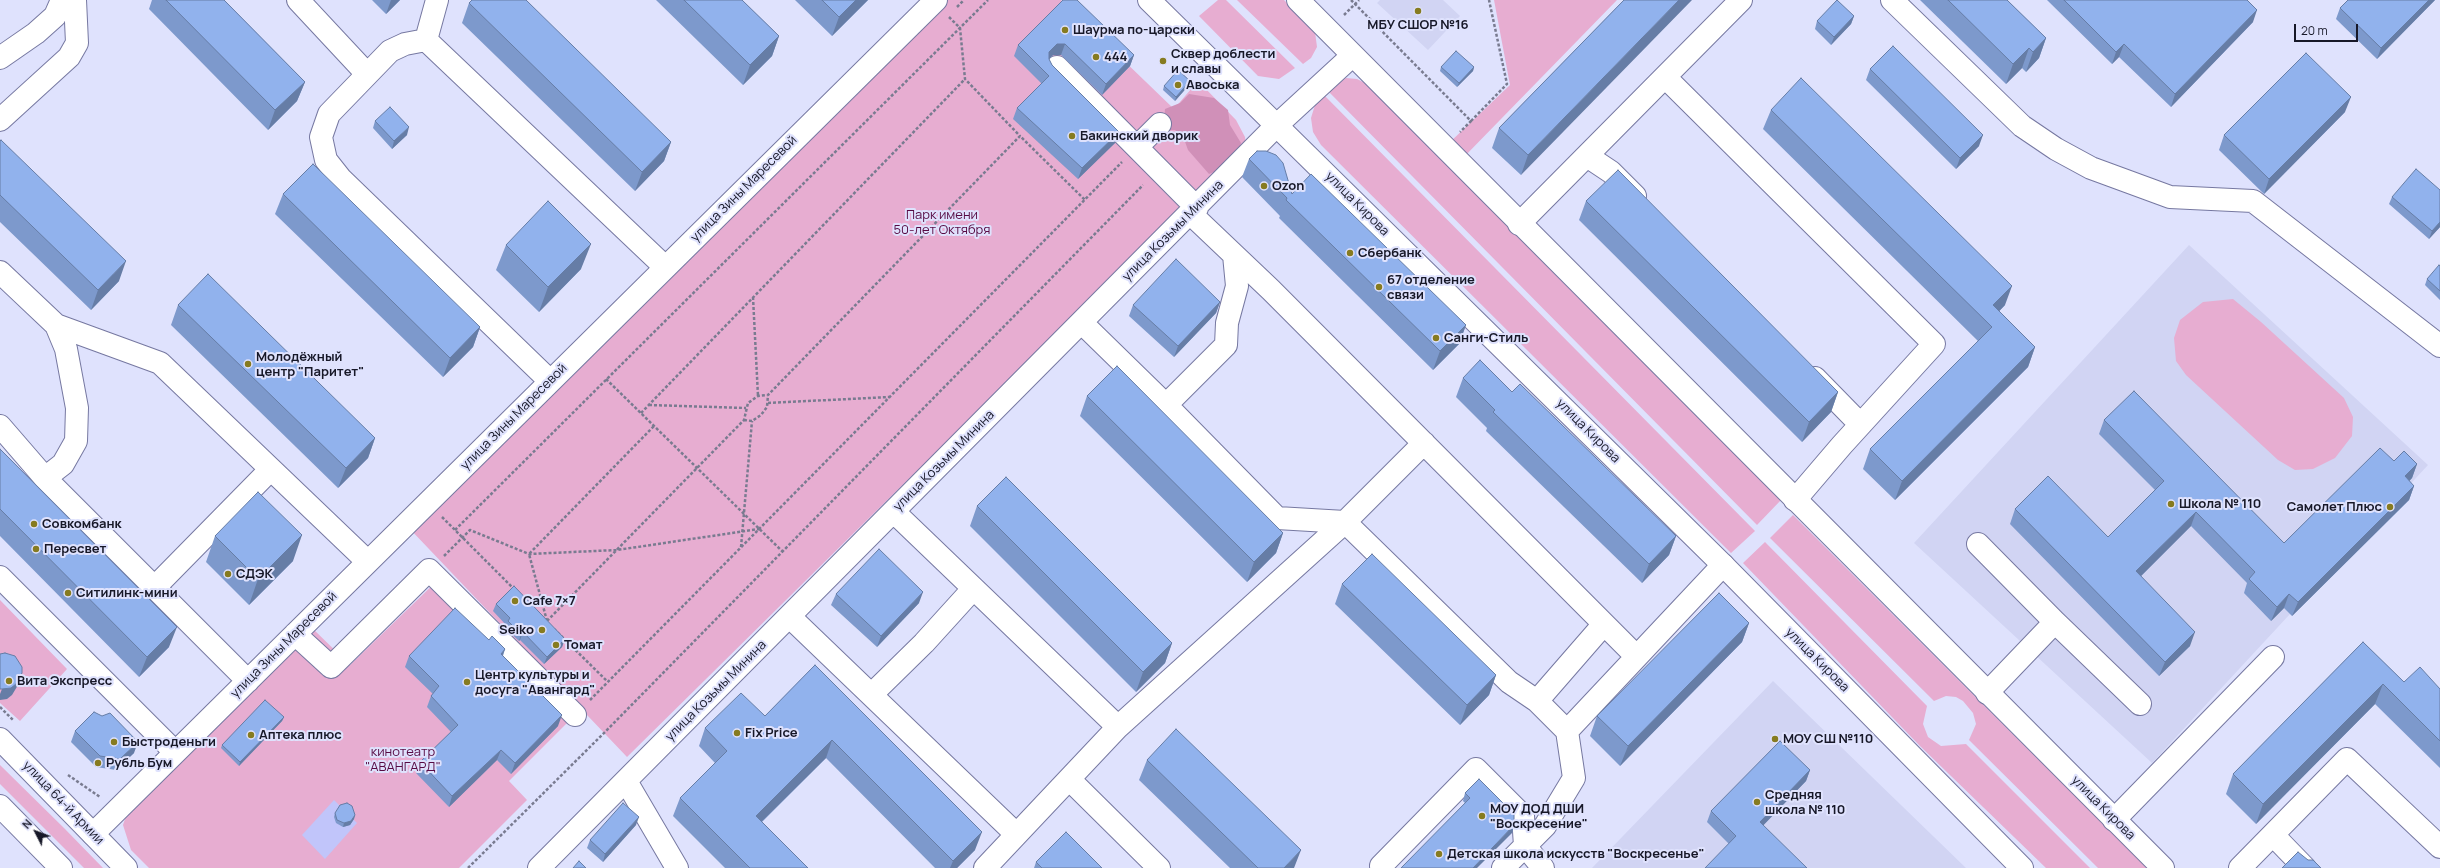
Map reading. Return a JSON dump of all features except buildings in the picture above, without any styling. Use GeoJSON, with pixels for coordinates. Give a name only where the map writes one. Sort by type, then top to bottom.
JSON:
{"type":"FeatureCollection","features":[{"type":"Feature","properties":{"kind":"main road"},"geometry":{"type":"LineString","coordinates":[[0,58],[36,33],[55,16],[62,0]]}},
{"type":"Feature","properties":{"kind":"main road"},"geometry":{"type":"LineString","coordinates":[[0,120],[69,57],[77,43],[75,0]]}},
{"type":"Feature","properties":{"kind":"main road"},"geometry":{"type":"LineString","coordinates":[[298,0],[367,74]]}},
{"type":"Feature","properties":{"kind":"main road"},"geometry":{"type":"LineString","coordinates":[[426,40],[437,0]]}},
{"type":"Feature","properties":{"kind":"main road","name":"улица Кирова"},"geometry":{"type":"LineString","coordinates":[[1149,0],[1723,565],[2022,868]]}},
{"type":"Feature","properties":{"kind":"main road","name":"улица Кирова"},"geometry":{"type":"LineString","coordinates":[[1298,0],[1519,224],[2163,868]]}},
{"type":"Feature","properties":{"kind":"main road"},"geometry":{"type":"LineString","coordinates":[[1519,224],[1741,0]]}},
{"type":"Feature","properties":{"kind":"main road"},"geometry":{"type":"LineString","coordinates":[[1892,0],[2022,126],[2056,149],[2091,168],[2170,197],[2253,201],[2440,346]]}},
{"type":"Feature","properties":{"kind":"main road","name":"улица Зины Маресевой"},"geometry":{"type":"LineString","coordinates":[[93,834],[665,267],[942,8]]}},
{"type":"Feature","properties":{"kind":"main road"},"geometry":{"type":"LineString","coordinates":[[426,40],[405,44],[390,51],[329,114],[321,137],[326,160],[342,179],[550,381]]}},
{"type":"Feature","properties":{"kind":"main road"},"geometry":{"type":"LineString","coordinates":[[426,40],[665,267]]}},
{"type":"Feature","properties":{"kind":"main road","name":"улица Козьмы Минина"},"geometry":{"type":"LineString","coordinates":[[539,868],[1194,211],[1277,125],[1352,56]]}},
{"type":"Feature","properties":{"kind":"main road"},"geometry":{"type":"LineString","coordinates":[[1057,67],[1159,169],[1194,211],[1234,255],[1636,656]]}},
{"type":"Feature","properties":{"kind":"main road"},"geometry":{"type":"LineString","coordinates":[[1665,77],[1934,344],[1860,424],[1795,500]]}},
{"type":"Feature","properties":{"kind":"main road"},"geometry":{"type":"LineString","coordinates":[[1137,147],[1160,124]]}},
{"type":"Feature","properties":{"kind":"main road"},"geometry":{"type":"LineString","coordinates":[[1587,156],[1611,172],[1650,211]]}},
{"type":"Feature","properties":{"kind":"main road"},"geometry":{"type":"LineString","coordinates":[[1166,404],[1226,345],[1227,323],[1237,286],[1234,255]]}},
{"type":"Feature","properties":{"kind":"main road"},"geometry":{"type":"LineString","coordinates":[[0,272],[56,325],[160,363],[368,562]]}},
{"type":"Feature","properties":{"kind":"main road"},"geometry":{"type":"LineString","coordinates":[[1082,323],[1166,404],[1277,518],[1345,522],[1508,682],[1537,701],[1567,731],[1574,778],[1545,826],[1503,868]]}},
{"type":"Feature","properties":{"kind":"main road"},"geometry":{"type":"LineString","coordinates":[[45,478],[63,464],[76,441],[77,408],[66,349],[56,325]]}},
{"type":"Feature","properties":{"kind":"main road"},"geometry":{"type":"LineString","coordinates":[[1800,363],[1860,424]]}},
{"type":"Feature","properties":{"kind":"main road"},"geometry":{"type":"LineString","coordinates":[[0,426],[45,478],[248,680]]}},
{"type":"Feature","properties":{"kind":"main road"},"geometry":{"type":"LineString","coordinates":[[985,868],[1118,727],[1345,522],[1424,443]]}},
{"type":"Feature","properties":{"kind":"main road"},"geometry":{"type":"LineString","coordinates":[[155,587],[271,469]]}},
{"type":"Feature","properties":{"kind":"main road"},"geometry":{"type":"LineString","coordinates":[[894,512],[1118,727]]}},
{"type":"Feature","properties":{"kind":"main road"},"geometry":{"type":"LineString","coordinates":[[1978,544],[2055,622],[2140,704]]}},
{"type":"Feature","properties":{"kind":"main road"},"geometry":{"type":"LineString","coordinates":[[1567,731],[1723,565]]}},
{"type":"Feature","properties":{"kind":"main road"},"geometry":{"type":"LineString","coordinates":[[295,634],[331,667],[429,570],[576,715]]}},
{"type":"Feature","properties":{"kind":"main road"},"geometry":{"type":"LineString","coordinates":[[0,576],[175,752]]}},
{"type":"Feature","properties":{"kind":"main road"},"geometry":{"type":"LineString","coordinates":[[872,694],[924,642],[973,589]]}},
{"type":"Feature","properties":{"kind":"main road"},"geometry":{"type":"LineString","coordinates":[[790,617],[872,694],[1016,834]]}},
{"type":"Feature","properties":{"kind":"main road"},"geometry":{"type":"LineString","coordinates":[[1987,693],[2055,622]]}},
{"type":"Feature","properties":{"kind":"main road"},"geometry":{"type":"LineString","coordinates":[[1537,701],[1604,624]]}},
{"type":"Feature","properties":{"kind":"main road"},"geometry":{"type":"LineString","coordinates":[[2114,820],[2273,657]]}},
{"type":"Feature","properties":{"kind":"main road","name":"улица 64-й Армии"},"geometry":{"type":"LineString","coordinates":[[0,738],[126,868]]}},
{"type":"Feature","properties":{"kind":"main road"},"geometry":{"type":"LineString","coordinates":[[2240,868],[2347,759],[2440,847]]}},
{"type":"Feature","properties":{"kind":"main road"},"geometry":{"type":"LineString","coordinates":[[1381,866],[1476,769],[1523,816],[1525,846],[1543,868]]}},
{"type":"Feature","properties":{"kind":"main road"},"geometry":{"type":"LineString","coordinates":[[1069,779],[1159,868]]}},
{"type":"Feature","properties":{"kind":"main road"},"geometry":{"type":"LineString","coordinates":[[626,781],[677,868]]}},
{"type":"Feature","properties":{"kind":"main road"},"geometry":{"type":"LineString","coordinates":[[0,806],[61,868]]}},
{"type":"Feature","properties":{"kind":"main road"},"geometry":{"type":"LineString","coordinates":[[2273,835],[2305,868]]}},
{"type":"Feature","properties":{"kind":"path"},"geometry":{"type":"LineString","coordinates":[[455,530],[988,0]]}},
{"type":"Feature","properties":{"kind":"path"},"geometry":{"type":"LineString","coordinates":[[1352,0],[1471,120]]}},
{"type":"Feature","properties":{"kind":"path"},"geometry":{"type":"LineString","coordinates":[[1355,4],[1359,0]]}},
{"type":"Feature","properties":{"kind":"path"},"geometry":{"type":"LineString","coordinates":[[1444,148],[1507,84],[1489,0]]}},
{"type":"Feature","properties":{"kind":"path"},"geometry":{"type":"LineString","coordinates":[[942,8],[960,28],[965,79],[1085,200]]}},
{"type":"Feature","properties":{"kind":"path"},"geometry":{"type":"LineString","coordinates":[[641,413],[965,79]]}},
{"type":"Feature","properties":{"kind":"path"},"geometry":{"type":"LineString","coordinates":[[547,621],[744,420],[748,403],[758,396],[768,395],[1020,136]]}},
{"type":"Feature","properties":{"kind":"path"},"geometry":{"type":"LineString","coordinates":[[576,715],[759,528],[1137,147]]}},
{"type":"Feature","properties":{"kind":"path"},"geometry":{"type":"LineString","coordinates":[[468,868],[783,552],[1159,169]]}},
{"type":"Feature","properties":{"kind":"path"},"geometry":{"type":"LineString","coordinates":[[753,297],[758,396]]}},
{"type":"Feature","properties":{"kind":"path"},"geometry":{"type":"LineString","coordinates":[[606,379],[783,552]]}},
{"type":"Feature","properties":{"kind":"path"},"geometry":{"type":"LineString","coordinates":[[744,420],[752,421],[764,412],[768,403],[768,395]]}},
{"type":"Feature","properties":{"kind":"path"},"geometry":{"type":"LineString","coordinates":[[768,403],[889,397]]}},
{"type":"Feature","properties":{"kind":"path"},"geometry":{"type":"LineString","coordinates":[[649,405],[746,408]]}},
{"type":"Feature","properties":{"kind":"path"},"geometry":{"type":"LineString","coordinates":[[741,547],[752,421]]}},
{"type":"Feature","properties":{"kind":"path"},"geometry":{"type":"LineString","coordinates":[[529,554],[654,426]]}},
{"type":"Feature","properties":{"kind":"path"},"geometry":{"type":"LineString","coordinates":[[428,503],[515,590]]}},
{"type":"Feature","properties":{"kind":"path"},"geometry":{"type":"LineString","coordinates":[[462,537],[470,530],[529,554],[617,550],[759,528]]}},
{"type":"Feature","properties":{"kind":"path"},"geometry":{"type":"LineString","coordinates":[[529,554],[547,621]]}},
{"type":"Feature","properties":{"kind":"path"},"geometry":{"type":"LineString","coordinates":[[542,616],[608,682]]}},
{"type":"Feature","properties":{"kind":"path"},"geometry":{"type":"LineString","coordinates":[[0,707],[16,723]]}},
{"type":"Feature","properties":{"kind":"path"},"geometry":{"type":"LineString","coordinates":[[63,770],[103,800]]}},
{"type":"Feature","properties":{"kind":"shaded area","name":"МБУ СШОР №16"},"geometry":{"type":"Polygon","coordinates":[[[1380,0],[1443,0],[1460,16],[1428,50],[1377,3],[1380,0]]]}},
{"type":"Feature","properties":{"kind":"shaded area"},"geometry":{"type":"Polygon","coordinates":[[[1189,94],[1214,98],[1228,110],[1230,125],[1241,143],[1237,155],[1228,166],[1209,174],[1188,150],[1184,139],[1175,130],[1163,130],[1165,109],[1180,103],[1189,94]]]}},
{"type":"Feature","properties":{"kind":"shaded area","name":"Школа № 110"},"geometry":{"type":"Polygon","coordinates":[[[2189,245],[2428,465],[2152,763],[1914,543],[2189,245]]]}},
{"type":"Feature","properties":{"kind":"shaded area","name":"МОУ СШ №110"},"geometry":{"type":"Polygon","coordinates":[[[1773,681],[1966,868],[1592,868],[1773,681]]]}},
{"type":"Feature","properties":{"kind":"green space","name":"Парк имени 50-лет Октября"},"geometry":{"type":"Polygon","coordinates":[[[942,0],[1061,0],[1174,109],[1197,82],[1203,86],[1236,120],[1245,137],[1246,146],[627,757],[409,528],[942,0]]]}},
{"type":"Feature","properties":{"kind":"green space"},"geometry":{"type":"Polygon","coordinates":[[[1218,0],[1226,0],[1295,68],[1279,79],[1258,76],[1199,16],[1218,0]]]}},
{"type":"Feature","properties":{"kind":"green space"},"geometry":{"type":"Polygon","coordinates":[[[1237,0],[1284,0],[1315,32],[1317,47],[1311,58],[1303,64],[1237,0]]]}},
{"type":"Feature","properties":{"kind":"green space"},"geometry":{"type":"Polygon","coordinates":[[[1494,0],[1617,0],[1462,159],[1448,144],[1510,85],[1494,0]]]}},
{"type":"Feature","properties":{"kind":"green space"},"geometry":{"type":"Polygon","coordinates":[[[1346,78],[1357,79],[1367,84],[1781,500],[1757,525],[1328,91],[1346,78]]]}},
{"type":"Feature","properties":{"kind":"green space"},"geometry":{"type":"Polygon","coordinates":[[[1323,94],[1755,531],[1731,553],[1321,145],[1313,132],[1311,118],[1315,105],[1323,94]]]}},
{"type":"Feature","properties":{"kind":"green space"},"geometry":{"type":"Polygon","coordinates":[[[2233,299],[2261,322],[2344,398],[2353,417],[2352,436],[2335,458],[2313,469],[2295,470],[2278,460],[2186,375],[2176,361],[2174,338],[2180,320],[2203,302],[2233,299]]]}},
{"type":"Feature","properties":{"kind":"green space"},"geometry":{"type":"Polygon","coordinates":[[[1793,515],[2147,868],[2098,868],[1969,740],[1976,724],[1973,713],[1963,701],[1956,697],[1946,696],[1934,701],[1770,538],[1793,515]]]}},
{"type":"Feature","properties":{"kind":"green space"},"geometry":{"type":"Polygon","coordinates":[[[1765,542],[1927,706],[1923,724],[1928,737],[1941,746],[1966,744],[2090,868],[2046,868],[1920,746],[1743,563],[1765,542]]]}},
{"type":"Feature","properties":{"kind":"green space","name":"кинотеатр \"АВАНГАРД\""},"geometry":{"type":"Polygon","coordinates":[[[441,577],[581,709],[509,781],[527,800],[459,868],[149,868],[131,850],[123,825],[128,810],[309,625],[350,665],[441,577]]]}},
{"type":"Feature","properties":{"kind":"green space"},"geometry":{"type":"Polygon","coordinates":[[[0,600],[67,669],[20,721],[0,703],[0,600]]]}},
{"type":"Feature","properties":{"kind":"green space"},"geometry":{"type":"Polygon","coordinates":[[[0,765],[103,868],[84,868],[0,784],[0,765]]]}},
{"type":"Feature","properties":{"kind":"water"},"geometry":{"type":"Polygon","coordinates":[[[334,800],[357,823],[325,859],[302,835],[334,800]]]}},
{"type":"Feature","properties":{"kind":"place","name":"МБУ СШОР №16"},"geometry":{"type":"Point","coordinates":[1418,11]}},
{"type":"Feature","properties":{"kind":"place","name":"Шаурма по-царски"},"geometry":{"type":"Point","coordinates":[1065,30]}},
{"type":"Feature","properties":{"kind":"place","name":"444"},"geometry":{"type":"Point","coordinates":[1096,57]}},
{"type":"Feature","properties":{"kind":"place","name":"Сквер доблести и славы"},"geometry":{"type":"Point","coordinates":[1163,61]}},
{"type":"Feature","properties":{"kind":"place","name":"Авоська"},"geometry":{"type":"Point","coordinates":[1178,85]}},
{"type":"Feature","properties":{"kind":"place","name":"Бакинский дворик"},"geometry":{"type":"Point","coordinates":[1072,136]}},
{"type":"Feature","properties":{"kind":"place","name":"Ozon"},"geometry":{"type":"Point","coordinates":[1264,186]}},
{"type":"Feature","properties":{"kind":"place","name":"Сбербанк"},"geometry":{"type":"Point","coordinates":[1350,253]}},
{"type":"Feature","properties":{"kind":"place","name":"67 отделение связи"},"geometry":{"type":"Point","coordinates":[1379,287]}},
{"type":"Feature","properties":{"kind":"place","name":"Санги-Стиль"},"geometry":{"type":"Point","coordinates":[1436,338]}},
{"type":"Feature","properties":{"kind":"place","name":"Молодёжный центр \"Паритет\""},"geometry":{"type":"Point","coordinates":[248,364]}},
{"type":"Feature","properties":{"kind":"place","name":"Школа № 110"},"geometry":{"type":"Point","coordinates":[2171,504]}},
{"type":"Feature","properties":{"kind":"place","name":"Самолет Плюс"},"geometry":{"type":"Point","coordinates":[2390,507]}},
{"type":"Feature","properties":{"kind":"place","name":"Совкомбанк"},"geometry":{"type":"Point","coordinates":[34,524]}},
{"type":"Feature","properties":{"kind":"place","name":"Пересвет"},"geometry":{"type":"Point","coordinates":[36,549]}},
{"type":"Feature","properties":{"kind":"place","name":"СДЭК"},"geometry":{"type":"Point","coordinates":[228,574]}},
{"type":"Feature","properties":{"kind":"place","name":"Ситилинк-мини"},"geometry":{"type":"Point","coordinates":[68,593]}},
{"type":"Feature","properties":{"kind":"place","name":"Cafe 7×7"},"geometry":{"type":"Point","coordinates":[515,601]}},
{"type":"Feature","properties":{"kind":"place","name":"Seiko"},"geometry":{"type":"Point","coordinates":[542,630]}},
{"type":"Feature","properties":{"kind":"place","name":"Томат"},"geometry":{"type":"Point","coordinates":[556,645]}},
{"type":"Feature","properties":{"kind":"place","name":"Вита Экспресс"},"geometry":{"type":"Point","coordinates":[9,681]}},
{"type":"Feature","properties":{"kind":"place","name":"Центр культуры и досуга \"Авангард\""},"geometry":{"type":"Point","coordinates":[467,682]}},
{"type":"Feature","properties":{"kind":"place","name":"Fix Price"},"geometry":{"type":"Point","coordinates":[737,733]}},
{"type":"Feature","properties":{"kind":"place","name":"Аптека плюс"},"geometry":{"type":"Point","coordinates":[251,735]}},
{"type":"Feature","properties":{"kind":"place","name":"МОУ СШ №110"},"geometry":{"type":"Point","coordinates":[1775,739]}},
{"type":"Feature","properties":{"kind":"place","name":"Быстроденьги"},"geometry":{"type":"Point","coordinates":[114,742]}},
{"type":"Feature","properties":{"kind":"place","name":"Рубль Бум"},"geometry":{"type":"Point","coordinates":[98,763]}},
{"type":"Feature","properties":{"kind":"place","name":"Средняя школа № 110"},"geometry":{"type":"Point","coordinates":[1757,802]}},
{"type":"Feature","properties":{"kind":"place","name":"МОУ ДОД ДШИ \"Воскресение\""},"geometry":{"type":"Point","coordinates":[1482,816]}},
{"type":"Feature","properties":{"kind":"place","name":"Детская школа искусств \"Воскресенье\""},"geometry":{"type":"Point","coordinates":[1439,854]}}]}
